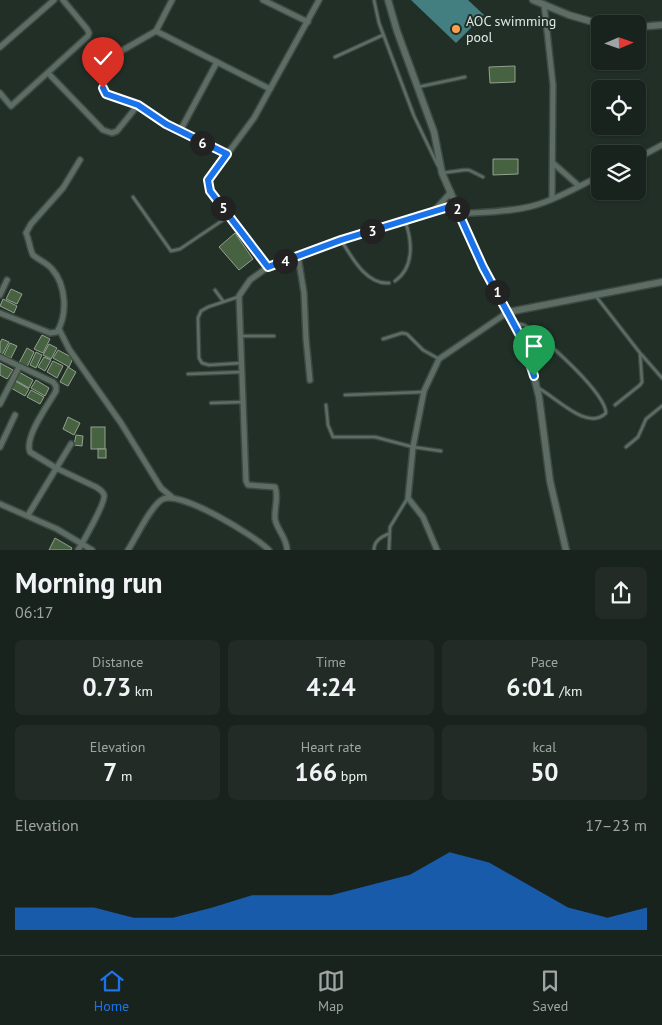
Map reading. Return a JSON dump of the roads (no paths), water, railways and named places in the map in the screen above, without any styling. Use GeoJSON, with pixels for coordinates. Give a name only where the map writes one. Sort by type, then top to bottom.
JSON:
{"type":"FeatureCollection","features":[{"type":"Feature","properties":{"kind":"street"},"geometry":{"type":"LineString","coordinates":[[0,47],[54,0]]}},
{"type":"Feature","properties":{"kind":"street"},"geometry":{"type":"LineString","coordinates":[[0,93],[11,106],[89,33],[64,0]]}},
{"type":"Feature","properties":{"kind":"street"},"geometry":{"type":"LineString","coordinates":[[172,0],[156,31],[116,54],[104,79],[103,88],[106,94],[138,105],[166,124],[227,154]]}},
{"type":"Feature","properties":{"kind":"street"},"geometry":{"type":"LineString","coordinates":[[263,0],[308,22]]}},
{"type":"Feature","properties":{"kind":"street"},"geometry":{"type":"LineString","coordinates":[[268,267],[210,191],[208,185],[211,176],[254,118],[320,0]]}},
{"type":"Feature","properties":{"kind":"street"},"geometry":{"type":"LineString","coordinates":[[388,0],[397,31],[434,132],[442,173],[483,267],[523,341],[537,387],[550,481],[566,550]]}},
{"type":"Feature","properties":{"kind":"street"},"geometry":{"type":"LineString","coordinates":[[533,0],[569,15],[591,21]]}},
{"type":"Feature","properties":{"kind":"street"},"geometry":{"type":"LineString","coordinates":[[544,4],[553,86],[552,199]]}},
{"type":"Feature","properties":{"kind":"street"},"geometry":{"type":"LineString","coordinates":[[646,26],[662,25]]}},
{"type":"Feature","properties":{"kind":"street"},"geometry":{"type":"LineString","coordinates":[[156,31],[270,89]]}},
{"type":"Feature","properties":{"kind":"street"},"geometry":{"type":"LineString","coordinates":[[180,131],[217,62]]}},
{"type":"Feature","properties":{"kind":"street"},"geometry":{"type":"LineString","coordinates":[[48,73],[105,131],[112,133],[117,131],[138,105]]}},
{"type":"Feature","properties":{"kind":"street"},"geometry":{"type":"LineString","coordinates":[[646,153],[662,144]]}},
{"type":"Feature","properties":{"kind":"street"},"geometry":{"type":"LineString","coordinates":[[0,313],[50,333],[57,332],[59,329],[63,320],[64,298],[58,279],[52,268],[32,254],[26,233],[31,224],[63,188],[80,160]]}},
{"type":"Feature","properties":{"kind":"street"},"geometry":{"type":"LineString","coordinates":[[553,163],[579,186]]}},
{"type":"Feature","properties":{"kind":"street"},"geometry":{"type":"LineString","coordinates":[[459,214],[522,208],[552,199],[591,180]]}},
{"type":"Feature","properties":{"kind":"street"},"geometry":{"type":"LineString","coordinates":[[433,212],[451,192]]}},
{"type":"Feature","properties":{"kind":"street"},"geometry":{"type":"LineString","coordinates":[[288,550],[275,519],[276,486],[246,484],[239,296],[250,280],[268,267],[341,240],[455,205]]}},
{"type":"Feature","properties":{"kind":"street"},"geometry":{"type":"LineString","coordinates":[[298,256],[304,292],[310,380]]}},
{"type":"Feature","properties":{"kind":"street"},"geometry":{"type":"LineString","coordinates":[[0,295],[7,280]]}},
{"type":"Feature","properties":{"kind":"street"},"geometry":{"type":"LineString","coordinates":[[437,550],[423,518],[408,498],[413,448],[424,392],[439,359],[508,312],[662,282]]}},
{"type":"Feature","properties":{"kind":"street"},"geometry":{"type":"LineString","coordinates":[[59,329],[68,349],[121,423],[161,488],[173,498],[211,512],[248,534],[269,550]]}},
{"type":"Feature","properties":{"kind":"street"},"geometry":{"type":"LineString","coordinates":[[0,357],[53,382],[56,386],[56,391],[32,433],[28,448],[30,452],[56,468],[96,487],[104,495],[104,500],[78,550]]}},
{"type":"Feature","properties":{"kind":"street"},"geometry":{"type":"LineString","coordinates":[[0,404],[19,366]]}},
{"type":"Feature","properties":{"kind":"street"},"geometry":{"type":"LineString","coordinates":[[0,448],[15,415]]}},
{"type":"Feature","properties":{"kind":"street"},"geometry":{"type":"LineString","coordinates":[[28,515],[71,444]]}},
{"type":"Feature","properties":{"kind":"street"},"geometry":{"type":"LineString","coordinates":[[128,550],[155,506],[163,499],[173,498]]}},
{"type":"Feature","properties":{"kind":"street"},"geometry":{"type":"LineString","coordinates":[[0,504],[57,529],[92,550]]}},
{"type":"Feature","properties":{"kind":"lane"},"geometry":{"type":"LineString","coordinates":[[374,0],[384,34],[414,116],[442,173],[470,170],[483,178]]}},
{"type":"Feature","properties":{"kind":"lane"},"geometry":{"type":"LineString","coordinates":[[335,57],[384,34]]}},
{"type":"Feature","properties":{"kind":"lane"},"geometry":{"type":"LineString","coordinates":[[417,88],[466,77]]}},
{"type":"Feature","properties":{"kind":"lane"},"geometry":{"type":"LineString","coordinates":[[134,197],[171,252],[180,249],[229,216]]}},
{"type":"Feature","properties":{"kind":"lane"},"geometry":{"type":"LineString","coordinates":[[395,280],[403,273],[410,256],[410,241],[404,221]]}},
{"type":"Feature","properties":{"kind":"lane"},"geometry":{"type":"LineString","coordinates":[[341,240],[360,268],[377,281],[389,283]]}},
{"type":"Feature","properties":{"kind":"lane"},"geometry":{"type":"LineString","coordinates":[[215,290],[223,302]]}},
{"type":"Feature","properties":{"kind":"lane"},"geometry":{"type":"LineString","coordinates":[[594,294],[662,378]]}},
{"type":"Feature","properties":{"kind":"lane"},"geometry":{"type":"LineString","coordinates":[[239,296],[203,309],[199,314],[199,358],[202,363],[209,365],[242,363]]}},
{"type":"Feature","properties":{"kind":"lane"},"geometry":{"type":"LineString","coordinates":[[514,323],[530,328],[557,353],[596,392],[606,408],[606,413],[597,418],[584,417],[568,409],[547,392],[537,387]]}},
{"type":"Feature","properties":{"kind":"lane"},"geometry":{"type":"LineString","coordinates":[[384,339],[402,333],[407,334],[422,350],[439,359]]}},
{"type":"Feature","properties":{"kind":"lane"},"geometry":{"type":"LineString","coordinates":[[241,336],[274,336]]}},
{"type":"Feature","properties":{"kind":"lane"},"geometry":{"type":"LineString","coordinates":[[615,404],[642,382],[640,352]]}},
{"type":"Feature","properties":{"kind":"lane"},"geometry":{"type":"LineString","coordinates":[[188,374],[243,372]]}},
{"type":"Feature","properties":{"kind":"lane"},"geometry":{"type":"LineString","coordinates":[[345,395],[424,392]]}},
{"type":"Feature","properties":{"kind":"lane"},"geometry":{"type":"LineString","coordinates":[[211,403],[243,402]]}},
{"type":"Feature","properties":{"kind":"lane"},"geometry":{"type":"LineString","coordinates":[[326,405],[328,425],[333,437],[375,437],[413,448],[441,451]]}},
{"type":"Feature","properties":{"kind":"lane"},"geometry":{"type":"LineString","coordinates":[[626,447],[638,437],[646,419],[662,406]]}},
{"type":"Feature","properties":{"kind":"lane"},"geometry":{"type":"LineString","coordinates":[[389,550],[390,527],[396,514],[408,498]]}},
{"type":"Feature","properties":{"kind":"lane"},"geometry":{"type":"LineString","coordinates":[[374,550],[376,542],[381,537],[389,534]]}},
{"type":"Feature","properties":{"kind":"water","name":"AOC swimming pool"},"geometry":{"type":"Polygon","coordinates":[[[411,0],[468,0],[484,15],[456,43],[411,0]]]}},
{"type":"Feature","properties":{"kind":"place","name":"AOC swimming pool"},"geometry":{"type":"Point","coordinates":[456,29]}}]}
